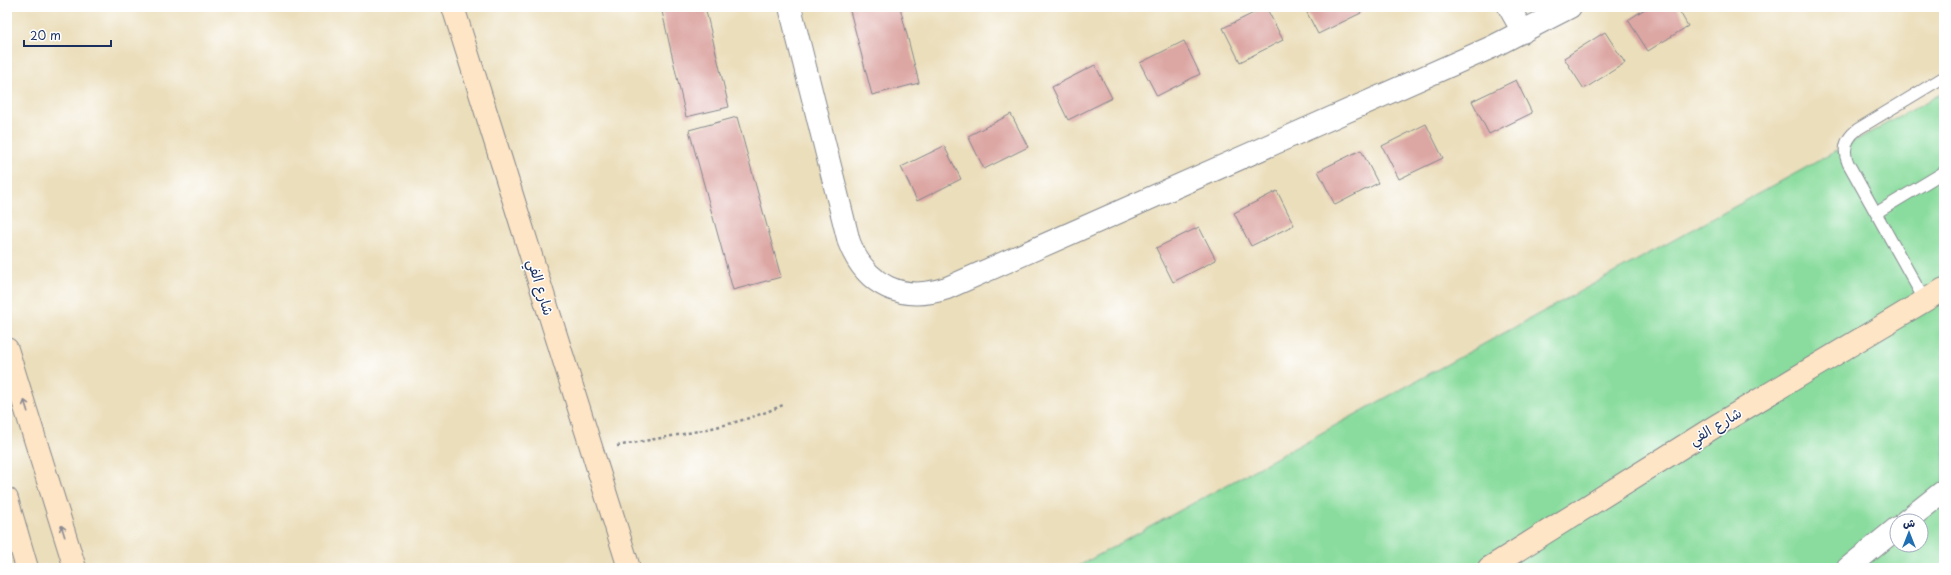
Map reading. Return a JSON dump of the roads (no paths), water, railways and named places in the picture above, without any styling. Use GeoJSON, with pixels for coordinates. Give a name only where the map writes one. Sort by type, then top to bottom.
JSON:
{"type":"FeatureCollection","features":[{"type":"Feature","properties":{"kind":"street","name":"شارع الفي"},"geometry":{"type":"LineString","coordinates":[[453,7],[593,450],[628,568]]}},
{"type":"Feature","properties":{"kind":"street"},"geometry":{"type":"LineString","coordinates":[[790,7],[850,242],[856,258],[866,273],[880,284],[897,291],[915,293],[933,293],[947,288],[1523,32],[1570,7]]}},
{"type":"Feature","properties":{"kind":"street"},"geometry":{"type":"LineString","coordinates":[[1509,7],[1523,32]]}},
{"type":"Feature","properties":{"kind":"street","name":"شارع الفي"},"geometry":{"type":"LineString","coordinates":[[1489,568],[1707,431],[1944,289]]}},
{"type":"Feature","properties":{"kind":"street"},"geometry":{"type":"LineString","coordinates":[[7,349],[75,568]]}},
{"type":"Feature","properties":{"kind":"street"},"geometry":{"type":"LineString","coordinates":[[1916,513],[1944,491]]}},
{"type":"Feature","properties":{"kind":"street"},"geometry":{"type":"LineString","coordinates":[[7,499],[27,568]]}},
{"type":"Feature","properties":{"kind":"street"},"geometry":{"type":"LineString","coordinates":[[1848,568],[1889,535]]}},
{"type":"Feature","properties":{"kind":"lane"},"geometry":{"type":"LineString","coordinates":[[1925,301],[1848,163],[1845,151],[1846,142],[1851,134],[1944,77]]}},
{"type":"Feature","properties":{"kind":"lane"},"geometry":{"type":"LineString","coordinates":[[1876,213],[1944,172]]}}]}
